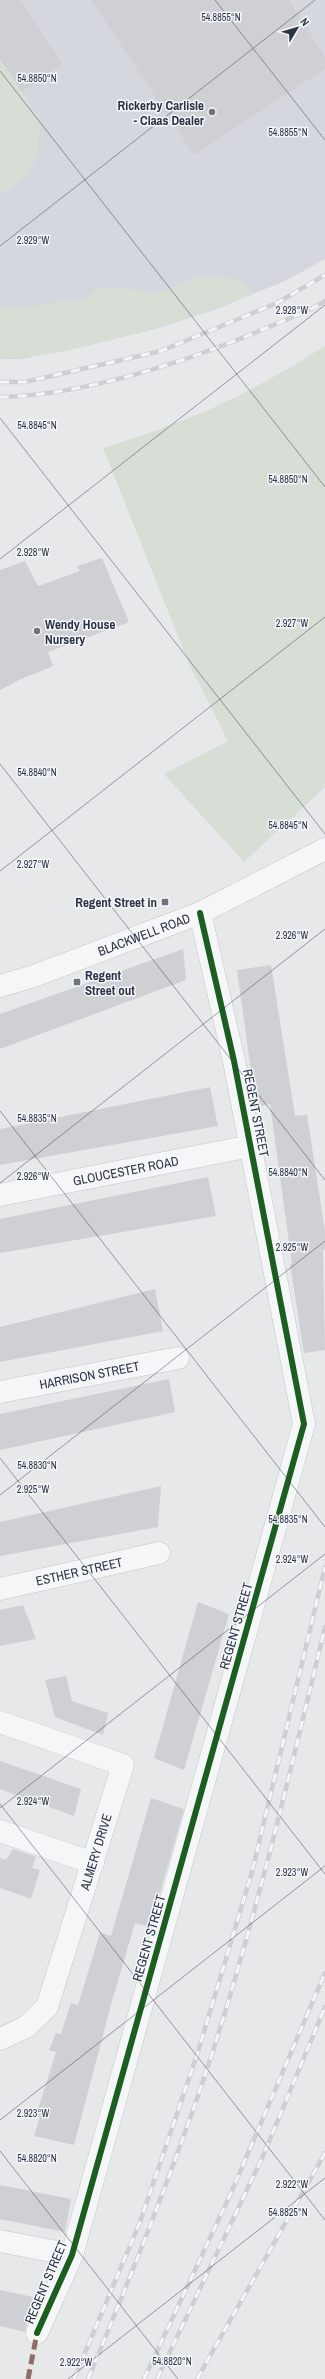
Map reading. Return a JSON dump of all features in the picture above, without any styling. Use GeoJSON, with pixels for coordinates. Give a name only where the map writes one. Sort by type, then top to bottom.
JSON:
{"type":"FeatureCollection","features":[{"type":"Feature","properties":{"kind":"street","name":"BLACKWELL ROAD"},"geometry":{"type":"LineString","coordinates":[[0,986],[34,976],[200,912],[325,849]]}},
{"type":"Feature","properties":{"kind":"street","name":"REGENT STREET"},"geometry":{"type":"LineString","coordinates":[[37,2333],[72,2255],[304,1424],[234,1060],[200,912]]}},
{"type":"Feature","properties":{"kind":"street","name":"GLOUCESTER ROAD"},"geometry":{"type":"LineString","coordinates":[[0,1195],[251,1146]]}},
{"type":"Feature","properties":{"kind":"street","name":"HARRISON STREET"},"geometry":{"type":"LineString","coordinates":[[0,1392],[178,1358]]}},
{"type":"Feature","properties":{"kind":"street","name":"ESTHER STREET"},"geometry":{"type":"LineString","coordinates":[[0,1589],[159,1553]]}},
{"type":"Feature","properties":{"kind":"street","name":"ALMERY DRIVE"},"geometry":{"type":"LineString","coordinates":[[0,1722],[123,1765],[47,2007],[26,2027],[0,2039]]}},
{"type":"Feature","properties":{"kind":"street"},"geometry":{"type":"LineString","coordinates":[[0,1831],[93,1863]]}},
{"type":"Feature","properties":{"kind":"street"},"geometry":{"type":"LineString","coordinates":[[0,2241],[72,2255]]}},
{"type":"Feature","properties":{"kind":"shaded area"},"geometry":{"type":"Polygon","coordinates":[[[0,0],[325,0],[325,259],[285,281],[211,311],[155,329],[83,347],[21,359],[0,359],[0,0]]]}},
{"type":"Feature","properties":{"kind":"shaded area"},"geometry":{"type":"Polygon","coordinates":[[[0,59],[40,118],[38,151],[30,174],[0,196],[0,59]]]}},
{"type":"Feature","properties":{"kind":"shaded area"},"geometry":{"type":"Polygon","coordinates":[[[209,275],[236,279],[255,293],[199,314],[122,337],[51,354],[0,359],[0,306],[28,307],[62,301],[83,301],[97,290],[110,286],[159,293],[197,276],[209,275]]]}},
{"type":"Feature","properties":{"kind":"shaded area"},"geometry":{"type":"Polygon","coordinates":[[[325,346],[325,787],[244,862],[164,774],[228,741],[189,664],[103,448],[177,423],[217,406],[264,382],[325,346]]]}},
{"type":"Feature","properties":{"kind":"building"},"geometry":{"type":"Polygon","coordinates":[[[0,0],[20,0],[62,64],[22,92],[0,59],[0,0]]]}},
{"type":"Feature","properties":{"kind":"building","name":"Rickerby Carlisle - Claas Dealer"},"geometry":{"type":"Polygon","coordinates":[[[91,0],[289,0],[325,57],[325,69],[194,155],[91,0]]]}},
{"type":"Feature","properties":{"kind":"building"},"geometry":{"type":"Polygon","coordinates":[[[102,558],[129,622],[48,652],[53,666],[19,680],[0,690],[0,570],[25,561],[38,586],[80,571],[77,566],[102,558]]]}},
{"type":"Feature","properties":{"kind":"building"},"geometry":{"type":"Polygon","coordinates":[[[183,949],[186,980],[0,1049],[0,1014],[183,949]]]}},
{"type":"Feature","properties":{"kind":"building"},"geometry":{"type":"Polygon","coordinates":[[[271,965],[295,1116],[307,1115],[325,1231],[325,1250],[323,1250],[325,1350],[304,1353],[290,1264],[292,1264],[270,1104],[256,1107],[237,970],[271,965]]]}},
{"type":"Feature","properties":{"kind":"building"},"geometry":{"type":"Polygon","coordinates":[[[210,1087],[218,1126],[0,1165],[0,1129],[210,1087]]]}},
{"type":"Feature","properties":{"kind":"building"},"geometry":{"type":"Polygon","coordinates":[[[208,1177],[216,1216],[0,1253],[0,1219],[208,1177]]]}},
{"type":"Feature","properties":{"kind":"building"},"geometry":{"type":"Polygon","coordinates":[[[155,1289],[163,1331],[0,1362],[0,1327],[155,1289]]]}},
{"type":"Feature","properties":{"kind":"building"},"geometry":{"type":"Polygon","coordinates":[[[169,1379],[175,1412],[0,1450],[0,1414],[169,1379]]]}},
{"type":"Feature","properties":{"kind":"building"},"geometry":{"type":"Polygon","coordinates":[[[161,1486],[158,1527],[0,1556],[0,1522],[161,1486]]]}},
{"type":"Feature","properties":{"kind":"building"},"geometry":{"type":"Polygon","coordinates":[[[198,1602],[229,1614],[184,1770],[154,1758],[198,1602]]]}},
{"type":"Feature","properties":{"kind":"building"},"geometry":{"type":"Polygon","coordinates":[[[23,1605],[36,1639],[0,1646],[0,1610],[23,1605]]]}},
{"type":"Feature","properties":{"kind":"building"},"geometry":{"type":"Polygon","coordinates":[[[66,1676],[72,1701],[108,1713],[103,1735],[55,1717],[45,1680],[66,1676]]]}},
{"type":"Feature","properties":{"kind":"building"},"geometry":{"type":"Polygon","coordinates":[[[0,1761],[81,1789],[74,1816],[0,1789],[0,1761]]]}},
{"type":"Feature","properties":{"kind":"building"},"geometry":{"type":"Polygon","coordinates":[[[151,1798],[184,1809],[150,1927],[135,1923],[112,2001],[74,2145],[34,2136],[40,2117],[36,2116],[56,2052],[49,2050],[56,2033],[61,2034],[71,2003],[78,2005],[100,1933],[111,1936],[151,1798]]]}},
{"type":"Feature","properties":{"kind":"building"},"geometry":{"type":"Polygon","coordinates":[[[13,1849],[36,1857],[32,1868],[40,1870],[31,1899],[0,1888],[0,1858],[6,1860],[13,1849]]]}},
{"type":"Feature","properties":{"kind":"building"},"geometry":{"type":"Polygon","coordinates":[[[0,2185],[71,2199],[65,2232],[0,2219],[0,2185]]]}},
{"type":"Feature","properties":{"kind":"building"},"geometry":{"type":"Polygon","coordinates":[[[0,2290],[33,2297],[25,2332],[0,2326],[0,2290]]]}},
{"type":"Feature","properties":{"kind":"railway"},"geometry":{"type":"LineString","coordinates":[[0,382],[25,382],[161,351],[277,303],[325,275]]}},
{"type":"Feature","properties":{"kind":"railway"},"geometry":{"type":"LineString","coordinates":[[0,397],[33,395],[66,390],[135,375],[234,341],[303,313],[325,301]]}},
{"type":"Feature","properties":{"kind":"railway"},"geometry":{"type":"LineString","coordinates":[[74,2379],[140,2222],[197,2055],[252,1872],[325,1567]]}},
{"type":"Feature","properties":{"kind":"railway"},"geometry":{"type":"LineString","coordinates":[[88,2379],[121,2300],[182,2141],[227,2007],[285,1791],[325,1627]]}},
{"type":"Feature","properties":{"kind":"railway"},"geometry":{"type":"LineString","coordinates":[[144,2379],[231,2193],[325,1973]]}},
{"type":"Feature","properties":{"kind":"railway"},"geometry":{"type":"LineString","coordinates":[[157,2379],[263,2156],[325,2007]]}},
{"type":"Feature","properties":{"kind":"railway"},"geometry":{"type":"LineString","coordinates":[[197,2379],[325,2153]]}},
{"type":"Feature","properties":{"kind":"marked path"},"geometry":{"type":"LineString","coordinates":[[28,2379],[37,2333]]}},
{"type":"Feature","properties":{"kind":"cycle path"},"geometry":{"type":"LineString","coordinates":[[37,2333],[72,2255],[304,1424],[234,1061],[200,913]]}},
{"type":"Feature","properties":{"kind":"place","name":"Rickerby Carlisle - Claas Dealer"},"geometry":{"type":"Point","coordinates":[212,112]}},
{"type":"Feature","properties":{"kind":"place","name":"Wendy House Nursery"},"geometry":{"type":"Point","coordinates":[37,631]}},
{"type":"Feature","properties":{"kind":"place","name":"Regent Street in"},"geometry":{"type":"Point","coordinates":[165,902]}},
{"type":"Feature","properties":{"kind":"place","name":"Regent Street out"},"geometry":{"type":"Point","coordinates":[77,982]}}]}
